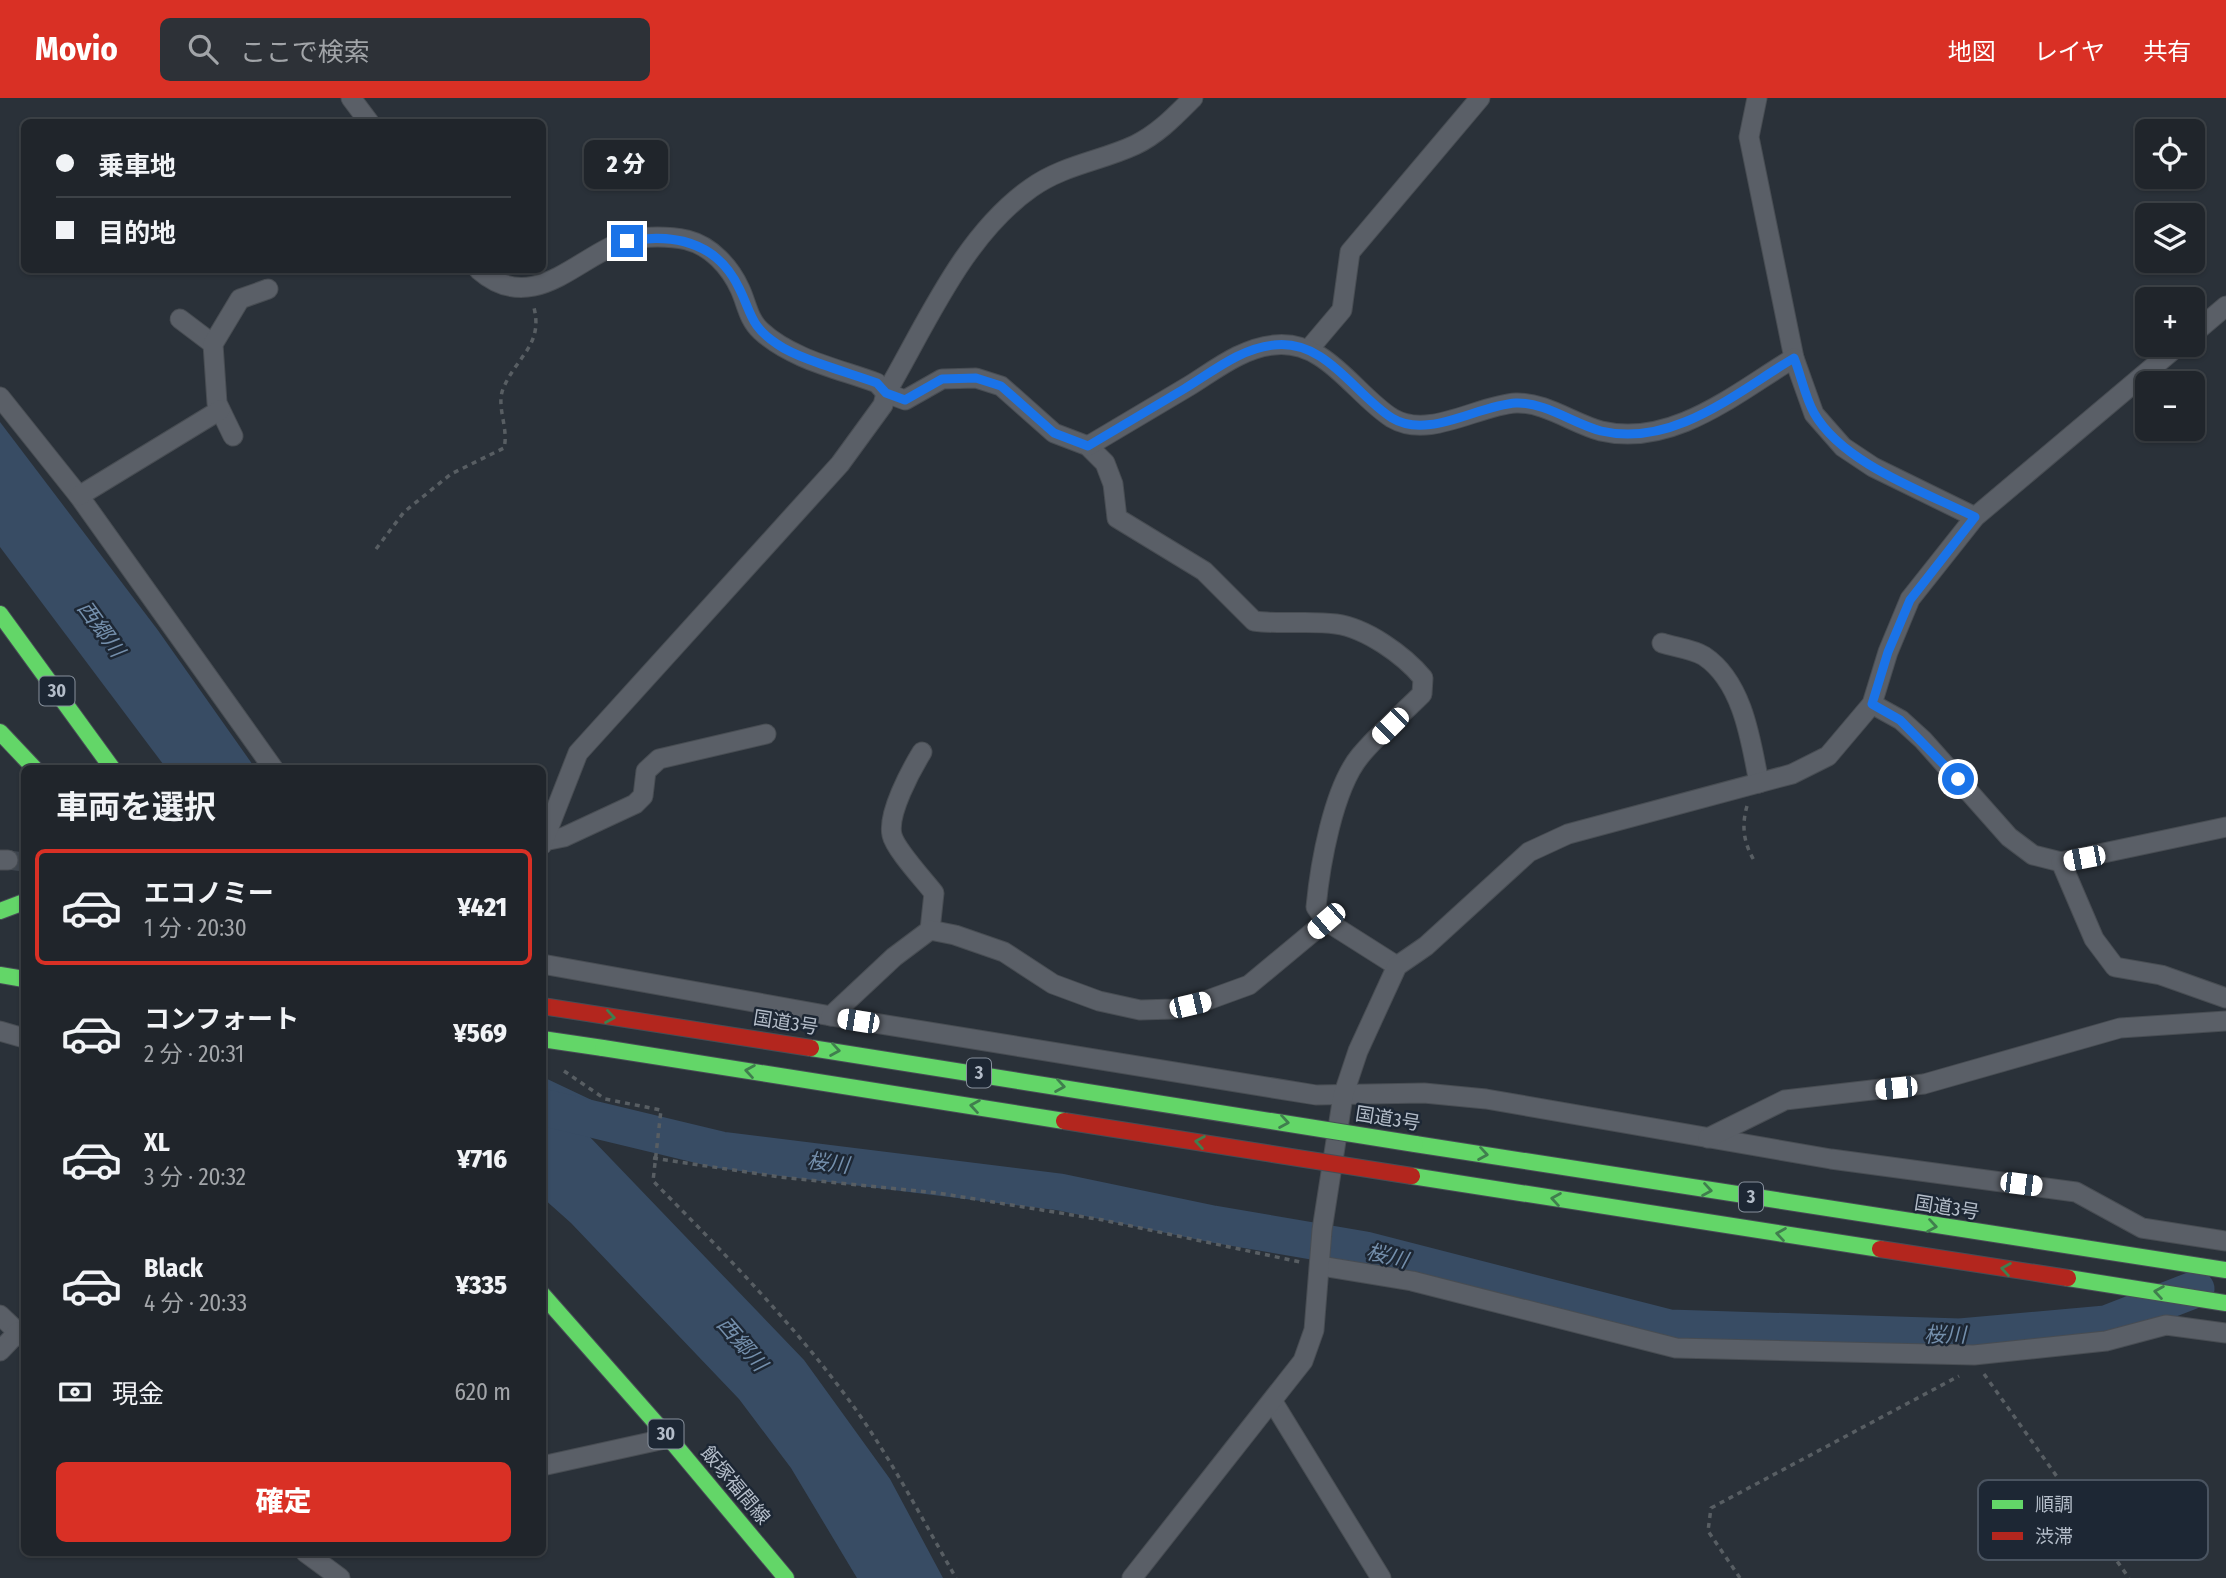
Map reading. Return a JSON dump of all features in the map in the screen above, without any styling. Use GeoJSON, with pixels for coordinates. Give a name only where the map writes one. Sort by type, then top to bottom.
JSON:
{"type":"FeatureCollection","features":[{"type":"Feature","properties":{"kind":"main road","name":"30"},"geometry":{"type":"LineString","coordinates":[[0,614],[110,765]]}},
{"type":"Feature","properties":{"kind":"main road"},"geometry":{"type":"LineString","coordinates":[[0,732],[31,765]]}},
{"type":"Feature","properties":{"kind":"main road"},"geometry":{"type":"LineString","coordinates":[[0,911],[21,903]]}},
{"type":"Feature","properties":{"kind":"main road"},"geometry":{"type":"LineString","coordinates":[[0,962],[21,964]]}},
{"type":"Feature","properties":{"kind":"main road"},"geometry":{"type":"LineString","coordinates":[[0,975],[21,978]]}},
{"type":"Feature","properties":{"kind":"main road","name":"国道3号"},"geometry":{"type":"LineString","coordinates":[[546,1007],[2226,1270]]}},
{"type":"Feature","properties":{"kind":"main road","name":"3"},"geometry":{"type":"LineString","coordinates":[[546,1039],[2226,1303]]}},
{"type":"Feature","properties":{"kind":"main road"},"geometry":{"type":"LineString","coordinates":[[546,1044],[603,1048]]}},
{"type":"Feature","properties":{"kind":"main road","name":"飯塚福間線"},"geometry":{"type":"LineString","coordinates":[[546,1299],[669,1438],[786,1578]]}},
{"type":"Feature","properties":{"kind":"street"},"geometry":{"type":"LineString","coordinates":[[351,98],[367,119]]}},
{"type":"Feature","properties":{"kind":"street"},"geometry":{"type":"LineString","coordinates":[[546,835],[578,753],[840,464],[883,405],[886,393],[969,251],[1002,211],[1032,187],[1073,165],[1135,145],[1168,124],[1193,98]]}},
{"type":"Feature","properties":{"kind":"street"},"geometry":{"type":"LineString","coordinates":[[1309,349],[1342,310],[1350,252],[1480,98]]}},
{"type":"Feature","properties":{"kind":"street"},"geometry":{"type":"LineString","coordinates":[[1757,98],[1749,136],[1794,358],[1814,414],[1843,447],[1873,467],[1975,517]]}},
{"type":"Feature","properties":{"kind":"street"},"geometry":{"type":"LineString","coordinates":[[485,273],[507,285],[538,286],[565,276],[627,241],[650,237],[687,240],[710,250],[728,269],[740,289],[748,314],[759,329],[779,346],[877,383],[886,393],[905,400],[942,379],[976,378],[1001,386],[1054,433],[1088,446],[1105,463],[1113,484],[1116,518],[1204,571],[1254,621],[1339,624],[1362,632],[1414,666],[1423,678],[1422,694],[1358,757],[1338,799],[1318,882],[1316,907],[1326,921],[1397,966]]}},
{"type":"Feature","properties":{"kind":"street"},"geometry":{"type":"LineString","coordinates":[[233,436],[220,410],[213,344],[240,299],[268,289]]}},
{"type":"Feature","properties":{"kind":"street"},"geometry":{"type":"LineString","coordinates":[[2205,324],[2226,306]]}},
{"type":"Feature","properties":{"kind":"street"},"geometry":{"type":"LineString","coordinates":[[180,318],[213,344]]}},
{"type":"Feature","properties":{"kind":"street"},"geometry":{"type":"LineString","coordinates":[[1088,446],[1243,353],[1275,344],[1309,349],[1346,375],[1394,419],[1429,425],[1517,403],[1540,408],[1603,432],[1653,432],[1688,422],[1794,358]]}},
{"type":"Feature","properties":{"kind":"street"},"geometry":{"type":"LineString","coordinates":[[1132,1578],[1303,1361],[1314,1330],[1322,1230],[1343,1096],[1359,1051],[1397,966],[1426,946],[1529,852],[1568,834],[1792,774],[1828,756],[1872,704],[1888,652],[1910,600],[1975,517],[2165,357]]}},
{"type":"Feature","properties":{"kind":"street"},"geometry":{"type":"LineString","coordinates":[[0,397],[79,496],[271,765]]}},
{"type":"Feature","properties":{"kind":"street"},"geometry":{"type":"LineString","coordinates":[[79,496],[220,410]]}},
{"type":"Feature","properties":{"kind":"street"},"geometry":{"type":"LineString","coordinates":[[1662,643],[1703,655],[1721,674],[1742,713],[1756,784]]}},
{"type":"Feature","properties":{"kind":"street"},"geometry":{"type":"LineString","coordinates":[[1872,704],[1900,720],[1923,740],[2009,837],[2033,855],[2062,862],[2226,827]]}},
{"type":"Feature","properties":{"kind":"street"},"geometry":{"type":"LineString","coordinates":[[546,842],[564,837],[635,804],[643,796],[646,771],[659,759],[766,734]]}},
{"type":"Feature","properties":{"kind":"street"},"geometry":{"type":"LineString","coordinates":[[831,1016],[894,957],[930,930],[934,893],[892,837],[891,824],[908,776],[922,752]]}},
{"type":"Feature","properties":{"kind":"street"},"geometry":{"type":"LineString","coordinates":[[2062,862],[2094,939],[2115,967],[2161,975],[2226,998]]}},
{"type":"Feature","properties":{"kind":"street"},"geometry":{"type":"LineString","coordinates":[[930,930],[955,935],[1004,952],[1053,984],[1099,1000],[1140,1010],[1174,1009],[1205,1002],[1249,985],[1326,921]]}},
{"type":"Feature","properties":{"kind":"street"},"geometry":{"type":"LineString","coordinates":[[546,965],[831,1016],[1316,1095],[1424,1093],[1486,1099],[1831,1159],[2076,1192],[2142,1228],[2226,1241]]}},
{"type":"Feature","properties":{"kind":"street"},"geometry":{"type":"LineString","coordinates":[[1708,1138],[1785,1100],[1924,1084],[2120,1028],[2226,1021]]}},
{"type":"Feature","properties":{"kind":"street"},"geometry":{"type":"LineString","coordinates":[[0,1031],[21,1037]]}},
{"type":"Feature","properties":{"kind":"street"},"geometry":{"type":"LineString","coordinates":[[1321,1261],[1412,1281],[1676,1348],[1976,1360],[2106,1341],[2166,1325],[2226,1333]]}},
{"type":"Feature","properties":{"kind":"street"},"geometry":{"type":"LineString","coordinates":[[0,1315],[21,1335],[0,1352]]}},
{"type":"Feature","properties":{"kind":"street"},"geometry":{"type":"LineString","coordinates":[[1273,1402],[1381,1578]]}},
{"type":"Feature","properties":{"kind":"street"},"geometry":{"type":"LineString","coordinates":[[546,1465],[669,1438]]}},
{"type":"Feature","properties":{"kind":"street"},"geometry":{"type":"LineString","coordinates":[[310,1556],[340,1578]]}},
{"type":"Feature","properties":{"kind":"path"},"geometry":{"type":"LineString","coordinates":[[376,550],[404,512],[451,474],[504,448],[507,437],[502,390],[535,339],[538,326],[527,286]]}},
{"type":"Feature","properties":{"kind":"path"},"geometry":{"type":"LineString","coordinates":[[1755,862],[1745,840],[1743,824],[1756,784]]}},
{"type":"Feature","properties":{"kind":"path"},"geometry":{"type":"LineString","coordinates":[[553,1063],[605,1099],[661,1110],[653,1157],[653,1181],[729,1258],[831,1375],[862,1419],[956,1578]]}},
{"type":"Feature","properties":{"kind":"path"},"geometry":{"type":"LineString","coordinates":[[653,1157],[780,1177],[965,1197],[1321,1261]]}},
{"type":"Feature","properties":{"kind":"path"},"geometry":{"type":"LineString","coordinates":[[1740,1578],[1708,1531],[1711,1508],[1976,1360],[2060,1480]]}},
{"type":"Feature","properties":{"kind":"path"},"geometry":{"type":"LineString","coordinates":[[2116,1560],[2129,1578]]}},
{"type":"Feature","properties":{"kind":"water","name":"西郷川"},"geometry":{"type":"Polygon","coordinates":[[[0,422],[157,629],[253,765],[164,765],[0,547],[0,422]]]}},
{"type":"Feature","properties":{"kind":"water","name":"西郷川"},"geometry":{"type":"Polygon","coordinates":[[[546,1078],[600,1104],[671,1125],[668,1153],[595,1133],[588,1135],[804,1360],[890,1479],[943,1578],[857,1578],[791,1468],[739,1399],[571,1223],[546,1201],[546,1078]]]}},
{"type":"Feature","properties":{"kind":"waterway","name":"桜川"},"geometry":{"type":"LineString","coordinates":[[546,1108],[721,1150],[1060,1192],[1213,1224],[1365,1250],[1669,1328],[1960,1337],[2106,1324],[2196,1289]]}},
{"type":"Feature","properties":{"kind":"tunnel"},"geometry":{"type":"LineString","coordinates":[[8,860],[21,862]]}},
{"type":"Feature","properties":{"kind":"traffic: fast"},"geometry":{"type":"LineString","coordinates":[[0,614],[110,765]]}},
{"type":"Feature","properties":{"kind":"traffic: fast"},"geometry":{"type":"LineString","coordinates":[[0,732],[31,765]]}},
{"type":"Feature","properties":{"kind":"traffic: fast"},"geometry":{"type":"LineString","coordinates":[[0,911],[21,903]]}},
{"type":"Feature","properties":{"kind":"traffic: fast"},"geometry":{"type":"LineString","coordinates":[[0,975],[21,978]]}},
{"type":"Feature","properties":{"kind":"traffic: fast"},"geometry":{"type":"LineString","coordinates":[[546,1040],[603,1048]]}},
{"type":"Feature","properties":{"kind":"traffic: fast"},"geometry":{"type":"LineString","coordinates":[[603,1048],[1064,1121]]}},
{"type":"Feature","properties":{"kind":"traffic: fast"},"geometry":{"type":"LineString","coordinates":[[811,1048],[1415,1144]]}},
{"type":"Feature","properties":{"kind":"traffic: fast"},"geometry":{"type":"LineString","coordinates":[[1415,1144],[2226,1270]]}},
{"type":"Feature","properties":{"kind":"traffic: fast"},"geometry":{"type":"LineString","coordinates":[[1412,1176],[1880,1249]]}},
{"type":"Feature","properties":{"kind":"traffic: fast"},"geometry":{"type":"LineString","coordinates":[[2068,1278],[2226,1303]]}},
{"type":"Feature","properties":{"kind":"traffic: fast"},"geometry":{"type":"LineString","coordinates":[[546,1299],[669,1438],[786,1578]]}},
{"type":"Feature","properties":{"kind":"traffic: jam"},"geometry":{"type":"LineString","coordinates":[[546,1007],[811,1048]]}},
{"type":"Feature","properties":{"kind":"traffic: jam"},"geometry":{"type":"LineString","coordinates":[[1064,1121],[1412,1176]]}},
{"type":"Feature","properties":{"kind":"traffic: jam"},"geometry":{"type":"LineString","coordinates":[[1880,1249],[2068,1278]]}},
{"type":"Feature","properties":{"kind":"route"},"geometry":{"type":"LineString","coordinates":[[627,241],[650,237],[687,240],[710,250],[728,269],[740,289],[748,314],[759,329],[779,346],[877,383],[886,393],[905,400],[942,379],[976,378],[1001,386],[1054,433],[1088,446],[1243,353],[1275,344],[1309,349],[1346,375],[1394,419],[1429,425],[1517,403],[1540,408],[1603,432],[1653,432],[1688,422],[1794,358],[1814,414],[1843,447],[1873,467],[1975,517],[1910,600],[1888,652],[1872,704],[1900,720],[1923,740],[1958,779]]}}]}
